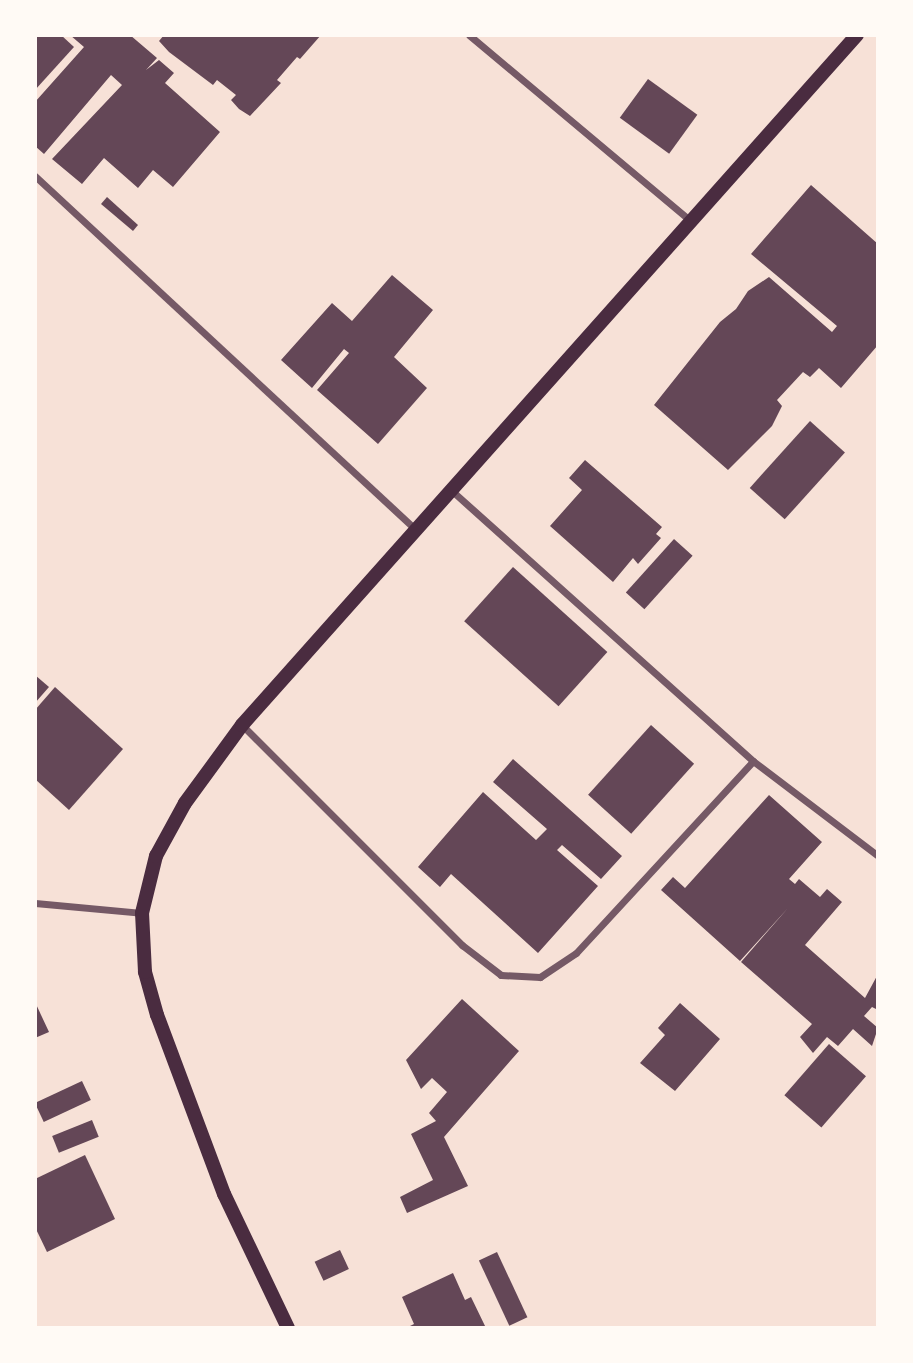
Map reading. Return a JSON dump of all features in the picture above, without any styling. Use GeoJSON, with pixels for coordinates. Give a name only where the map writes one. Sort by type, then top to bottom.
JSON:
{"type":"FeatureCollection","features":[{"type":"Feature","properties":{"kind":"main road"},"geometry":{"type":"LineString","coordinates":[[288,1328],[225,1194],[157,1016],[145,972],[142,913],[162,846],[185,803],[242,725],[449,488],[694,223],[857,35]]}},
{"type":"Feature","properties":{"kind":"street"},"geometry":{"type":"LineString","coordinates":[[469,35],[694,223]]}},
{"type":"Feature","properties":{"kind":"street"},"geometry":{"type":"LineString","coordinates":[[35,176],[415,529]]}},
{"type":"Feature","properties":{"kind":"street"},"geometry":{"type":"LineString","coordinates":[[449,488],[753,761],[877,855]]}},
{"type":"Feature","properties":{"kind":"street"},"geometry":{"type":"LineString","coordinates":[[242,725],[462,945],[501,975],[540,977],[576,953],[753,761]]}},
{"type":"Feature","properties":{"kind":"street"},"geometry":{"type":"LineString","coordinates":[[35,903],[142,913]]}},
{"type":"Feature","properties":{"kind":"building"},"geometry":{"type":"Polygon","coordinates":[[[35,35],[61,35],[74,47],[35,90],[35,35]]]}},
{"type":"Feature","properties":{"kind":"building"},"geometry":{"type":"Polygon","coordinates":[[[70,35],[130,35],[157,58],[146,70],[159,60],[174,73],[165,83],[220,132],[173,187],[153,170],[138,188],[104,158],[82,184],[52,159],[122,85],[111,75],[44,154],[35,146],[35,102],[84,47],[70,35]]]}},
{"type":"Feature","properties":{"kind":"building"},"geometry":{"type":"Polygon","coordinates":[[[164,35],[321,35],[300,59],[297,57],[277,80],[281,83],[250,116],[231,100],[236,95],[217,80],[213,85],[169,52],[159,41],[164,35]]]}},
{"type":"Feature","properties":{"kind":"building"},"geometry":{"type":"Polygon","coordinates":[[[648,79],[697,115],[669,154],[620,118],[648,79]]]}},
{"type":"Feature","properties":{"kind":"building"},"geometry":{"type":"Polygon","coordinates":[[[811,185],[878,244],[878,345],[841,388],[819,368],[810,377],[803,372],[777,400],[782,406],[772,426],[728,470],[654,405],[720,322],[736,309],[748,291],[769,277],[832,332],[837,326],[751,254],[811,185]]]}},
{"type":"Feature","properties":{"kind":"building"},"geometry":{"type":"Polygon","coordinates":[[[107,197],[138,225],[133,231],[101,204],[107,197]]]}},
{"type":"Feature","properties":{"kind":"building"},"geometry":{"type":"Polygon","coordinates":[[[392,275],[433,310],[394,357],[427,388],[378,444],[317,390],[349,353],[344,349],[312,388],[281,360],[332,303],[352,321],[392,275]]]}},
{"type":"Feature","properties":{"kind":"building"},"geometry":{"type":"Polygon","coordinates":[[[810,421],[845,452],[785,519],[750,488],[810,421]]]}},
{"type":"Feature","properties":{"kind":"building"},"geometry":{"type":"Polygon","coordinates":[[[585,460],[662,527],[656,534],[661,538],[638,564],[633,558],[613,582],[550,526],[582,490],[569,478],[585,460]]]}},
{"type":"Feature","properties":{"kind":"building"},"geometry":{"type":"Polygon","coordinates":[[[674,539],[693,556],[644,609],[626,593],[674,539]]]}},
{"type":"Feature","properties":{"kind":"building"},"geometry":{"type":"Polygon","coordinates":[[[513,567],[607,652],[559,706],[464,621],[513,567]]]}},
{"type":"Feature","properties":{"kind":"building"},"geometry":{"type":"Polygon","coordinates":[[[35,675],[49,687],[35,703],[35,675]]]}},
{"type":"Feature","properties":{"kind":"building"},"geometry":{"type":"Polygon","coordinates":[[[55,687],[123,749],[69,810],[35,779],[35,710],[55,687]]]}},
{"type":"Feature","properties":{"kind":"building"},"geometry":{"type":"Polygon","coordinates":[[[651,725],[694,764],[631,834],[588,795],[651,725]]]}},
{"type":"Feature","properties":{"kind":"building"},"geometry":{"type":"Polygon","coordinates":[[[513,759],[622,856],[601,879],[562,845],[557,850],[598,886],[538,953],[451,874],[440,887],[418,867],[483,792],[536,840],[547,829],[493,782],[513,759]]]}},
{"type":"Feature","properties":{"kind":"building"},"geometry":{"type":"Polygon","coordinates":[[[769,795],[822,842],[789,879],[795,884],[799,879],[820,897],[827,889],[842,902],[805,945],[865,998],[878,974],[878,1010],[872,1007],[864,1016],[878,1028],[872,1046],[853,1029],[838,1046],[827,1037],[813,1053],[800,1037],[812,1024],[741,962],[788,908],[740,961],[661,890],[673,877],[685,888],[769,795]]]}},
{"type":"Feature","properties":{"kind":"building"},"geometry":{"type":"Polygon","coordinates":[[[462,999],[519,1051],[444,1137],[468,1186],[407,1213],[400,1197],[433,1180],[411,1134],[436,1121],[429,1113],[447,1092],[432,1078],[421,1089],[406,1060],[462,999]]]}},
{"type":"Feature","properties":{"kind":"building"},"geometry":{"type":"Polygon","coordinates":[[[35,1002],[49,1032],[35,1038],[35,1002]]]}},
{"type":"Feature","properties":{"kind":"building"},"geometry":{"type":"Polygon","coordinates":[[[680,1003],[720,1039],[675,1091],[640,1063],[665,1035],[658,1028],[680,1003]]]}},
{"type":"Feature","properties":{"kind":"building"},"geometry":{"type":"Polygon","coordinates":[[[829,1044],[866,1076],[821,1127],[784,1095],[829,1044]]]}},
{"type":"Feature","properties":{"kind":"building"},"geometry":{"type":"Polygon","coordinates":[[[82,1081],[91,1100],[44,1122],[35,1103],[82,1081]]]}},
{"type":"Feature","properties":{"kind":"building"},"geometry":{"type":"Polygon","coordinates":[[[92,1120],[99,1137],[59,1153],[52,1136],[92,1120]]]}},
{"type":"Feature","properties":{"kind":"building"},"geometry":{"type":"Polygon","coordinates":[[[85,1155],[115,1219],[47,1252],[35,1227],[35,1179],[85,1155]]]}},
{"type":"Feature","properties":{"kind":"building"},"geometry":{"type":"Polygon","coordinates":[[[340,1250],[349,1269],[323,1281],[315,1262],[340,1250]]]}},
{"type":"Feature","properties":{"kind":"building"},"geometry":{"type":"Polygon","coordinates":[[[497,1252],[527,1317],[509,1326],[479,1260],[497,1252]]]}},
{"type":"Feature","properties":{"kind":"building"},"geometry":{"type":"Polygon","coordinates":[[[453,1273],[465,1300],[471,1297],[486,1328],[406,1328],[414,1324],[402,1297],[453,1273]]]}}]}
